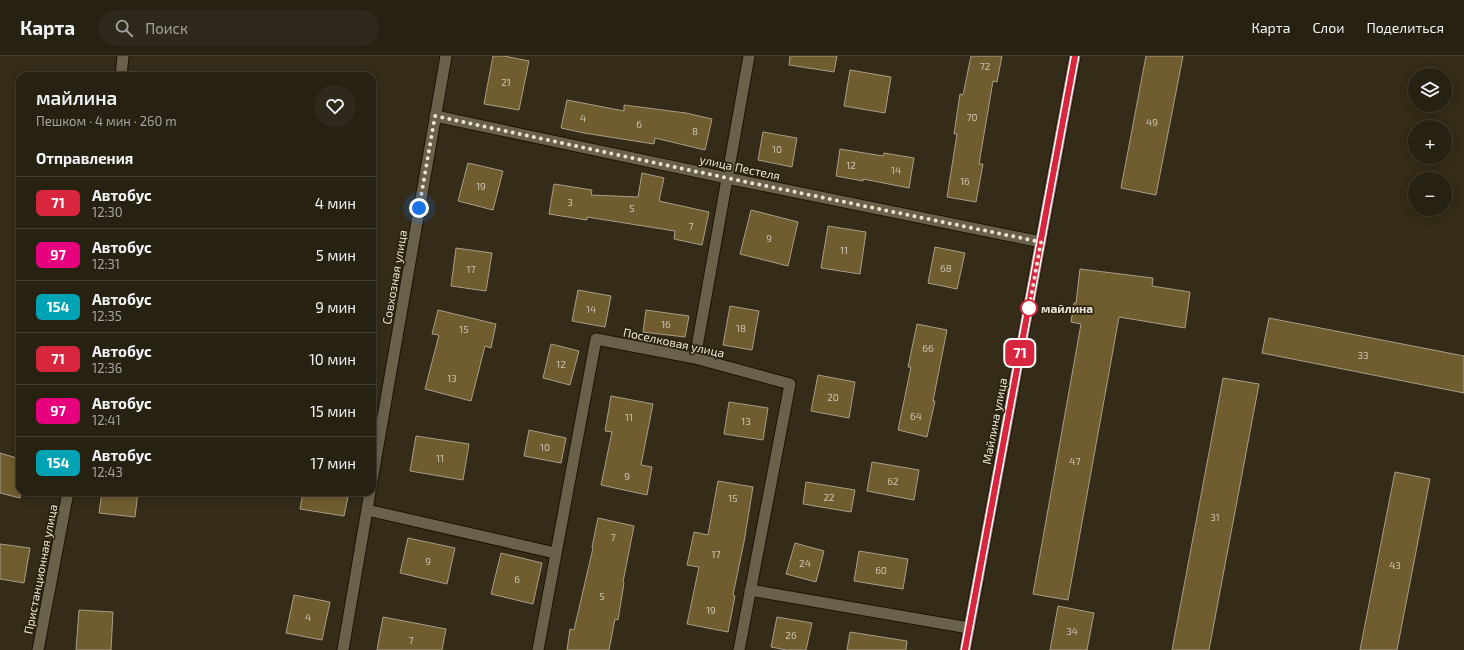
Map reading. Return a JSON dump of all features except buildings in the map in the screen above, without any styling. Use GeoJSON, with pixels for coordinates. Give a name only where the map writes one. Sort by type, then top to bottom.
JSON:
{"type":"FeatureCollection","features":[{"type":"Feature","properties":{"kind":"main road","name":"Майлина улица"},"geometry":{"type":"LineString","coordinates":[[965,650],[1075,56]]}},
{"type":"Feature","properties":{"kind":"street"},"geometry":{"type":"LineString","coordinates":[[121,72],[123,56]]}},
{"type":"Feature","properties":{"kind":"street","name":"Совхозная улица"},"geometry":{"type":"LineString","coordinates":[[376,457],[446,56]]}},
{"type":"Feature","properties":{"kind":"street"},"geometry":{"type":"LineString","coordinates":[[695,358],[749,56]]}},
{"type":"Feature","properties":{"kind":"street","name":"улица Пестеля"},"geometry":{"type":"LineString","coordinates":[[435,116],[727,178],[1041,242]]}},
{"type":"Feature","properties":{"kind":"street","name":"Поселковая улица"},"geometry":{"type":"LineString","coordinates":[[538,650],[596,339],[695,358],[790,384],[739,650]]}},
{"type":"Feature","properties":{"kind":"street","name":"Пристанционная улица"},"geometry":{"type":"LineString","coordinates":[[38,650],[67,496]]}},
{"type":"Feature","properties":{"kind":"street"},"geometry":{"type":"LineString","coordinates":[[343,650],[369,496]]}},
{"type":"Feature","properties":{"kind":"street"},"geometry":{"type":"LineString","coordinates":[[367,510],[556,553]]}},
{"type":"Feature","properties":{"kind":"street"},"geometry":{"type":"LineString","coordinates":[[750,590],[969,628]]}},
{"type":"Feature","properties":{"kind":"bus line","name":"71"},"geometry":{"type":"LineString","coordinates":[[965,650],[1075,56]]}},
{"type":"Feature","properties":{"kind":"place","name":"майлина"},"geometry":{"type":"Point","coordinates":[1029,308]}},
{"type":"Feature","properties":{"kind":"route"},"geometry":{"type":"LineString","coordinates":[[419,208],[435,116],[727,178],[1041,242],[1029,308]]}}]}
